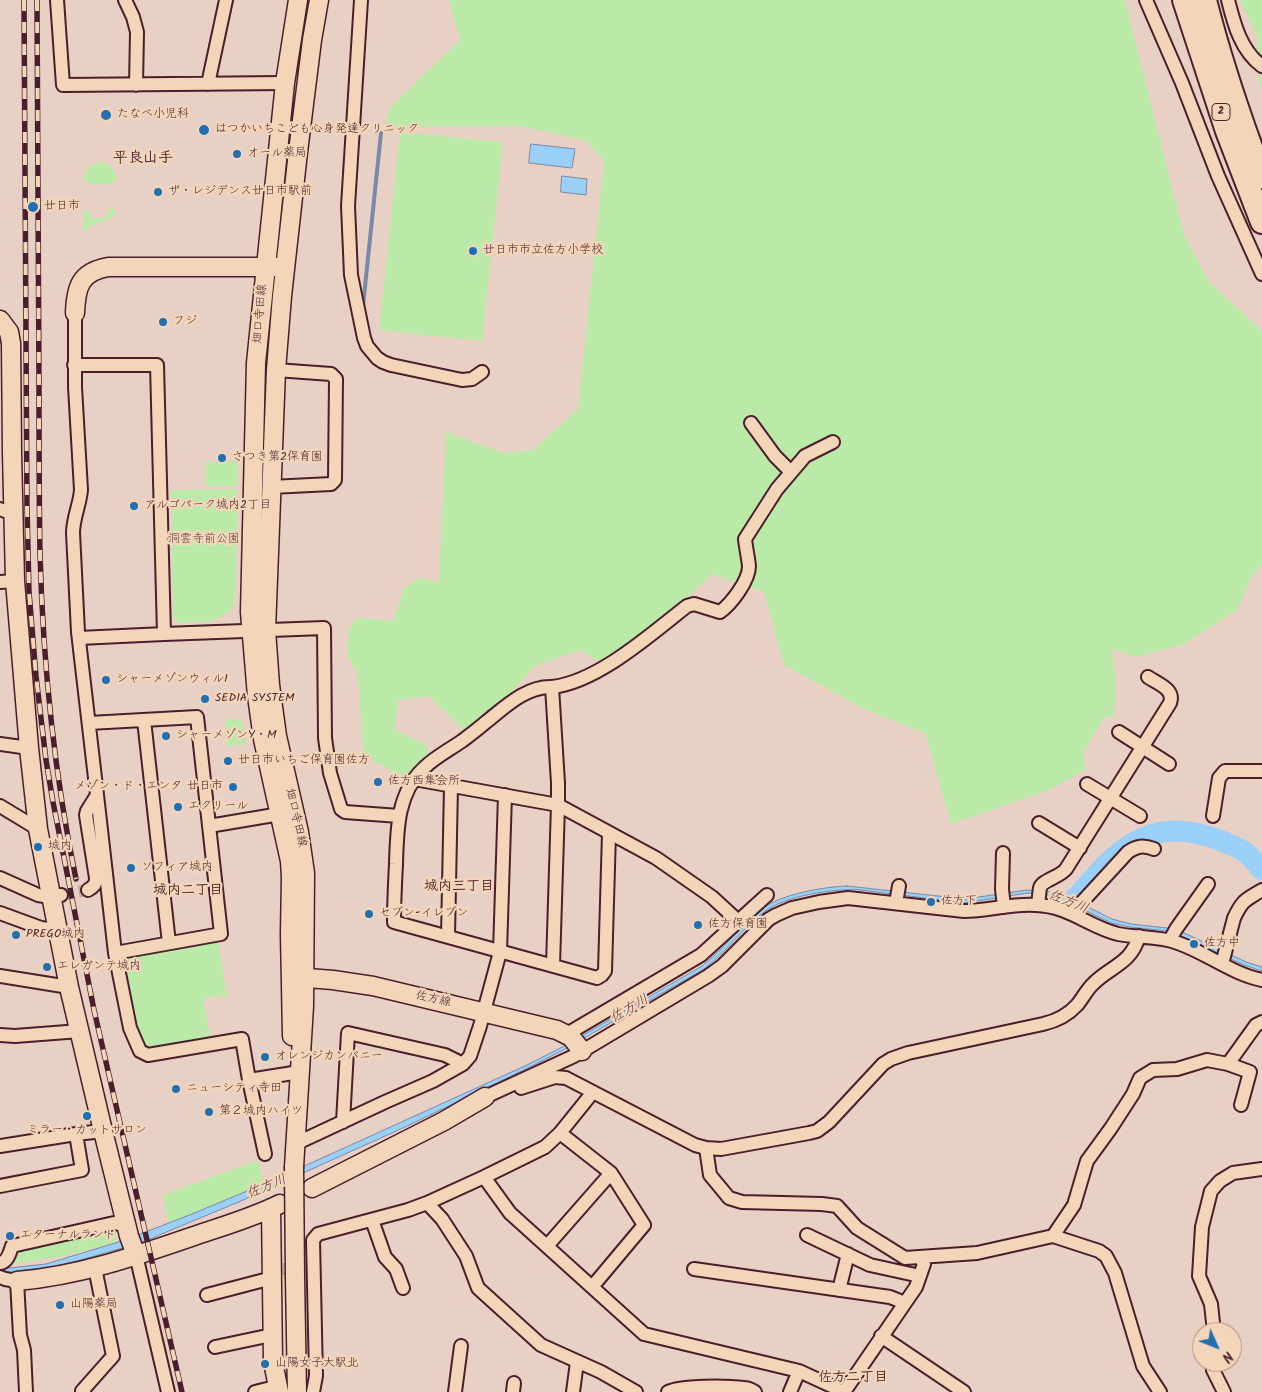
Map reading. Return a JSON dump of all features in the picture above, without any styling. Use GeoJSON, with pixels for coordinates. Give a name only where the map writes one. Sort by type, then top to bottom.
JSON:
{"type":"FeatureCollection","features":[{"type":"Feature","properties":{"kind":"highway","name":"2"},"geometry":{"type":"LineString","coordinates":[[1184,0],[1227,131],[1262,222]]}},
{"type":"Feature","properties":{"kind":"highway","name":"2"},"geometry":{"type":"LineString","coordinates":[[1205,0],[1213,34],[1262,177]]}},
{"type":"Feature","properties":{"kind":"street"},"geometry":{"type":"LineString","coordinates":[[57,0],[62,85],[285,84]]}},
{"type":"Feature","properties":{"kind":"street"},"geometry":{"type":"LineString","coordinates":[[125,0],[133,17],[137,32],[136,85]]}},
{"type":"Feature","properties":{"kind":"street"},"geometry":{"type":"LineString","coordinates":[[208,84],[226,0]]}},
{"type":"Feature","properties":{"kind":"street","name":"畑口寺田線"},"geometry":{"type":"LineString","coordinates":[[298,0],[285,84],[256,363],[250,612],[259,630],[277,736],[303,852],[306,893],[298,977]]}},
{"type":"Feature","properties":{"kind":"street"},"geometry":{"type":"LineString","coordinates":[[294,1167],[304,1006],[290,934],[291,877],[287,845],[260,725],[259,630],[271,487],[276,370],[285,267],[319,0]]}},
{"type":"Feature","properties":{"kind":"street"},"geometry":{"type":"LineString","coordinates":[[361,0],[348,213],[351,275],[364,338],[367,346],[377,358],[391,365],[462,380],[472,379],[482,372]]}},
{"type":"Feature","properties":{"kind":"street"},"geometry":{"type":"LineString","coordinates":[[1146,0],[1182,83],[1218,176],[1262,274]]}},
{"type":"Feature","properties":{"kind":"street"},"geometry":{"type":"LineString","coordinates":[[1228,0],[1235,26],[1247,51],[1262,66]]}},
{"type":"Feature","properties":{"kind":"street"},"geometry":{"type":"LineString","coordinates":[[265,1154],[242,1039],[148,1055],[140,1051],[130,1028],[115,953],[79,638],[73,528],[81,483],[74,364],[78,289],[82,280],[98,269],[108,267],[285,267]]}},
{"type":"Feature","properties":{"kind":"street"},"geometry":{"type":"LineString","coordinates":[[0,320],[8,332],[11,344],[6,512],[7,581],[38,828],[56,896],[58,930],[69,987],[168,1392]]}},
{"type":"Feature","properties":{"kind":"street"},"geometry":{"type":"LineString","coordinates":[[74,364],[157,365],[164,634]]}},
{"type":"Feature","properties":{"kind":"street"},"geometry":{"type":"LineString","coordinates":[[271,487],[331,484],[335,480],[336,379],[331,374],[276,370]]}},
{"type":"Feature","properties":{"kind":"street"},"geometry":{"type":"LineString","coordinates":[[750,423],[775,456],[791,472]]}},
{"type":"Feature","properties":{"kind":"street"},"geometry":{"type":"LineString","coordinates":[[609,833],[606,971],[602,976],[597,978],[394,922],[399,816],[406,792],[424,768],[515,699],[542,686],[559,686],[593,674],[616,660],[687,606],[694,604],[720,612],[728,606],[741,589],[749,569],[744,539],[777,489],[805,456],[834,442]]}},
{"type":"Feature","properties":{"kind":"street"},"geometry":{"type":"LineString","coordinates":[[79,638],[324,628],[325,738],[330,773],[341,809],[345,812],[399,816]]}},
{"type":"Feature","properties":{"kind":"street"},"geometry":{"type":"LineString","coordinates":[[1039,898],[1042,884],[1064,872],[1170,703],[1171,693],[1148,678]]}},
{"type":"Feature","properties":{"kind":"street"},"geometry":{"type":"LineString","coordinates":[[552,686],[558,783],[553,965]]}},
{"type":"Feature","properties":{"kind":"street"},"geometry":{"type":"LineString","coordinates":[[89,723],[196,717],[209,826],[221,934],[115,953]]}},
{"type":"Feature","properties":{"kind":"street"},"geometry":{"type":"LineString","coordinates":[[144,720],[169,943]]}},
{"type":"Feature","properties":{"kind":"street"},"geometry":{"type":"LineString","coordinates":[[1119,732],[1169,764]]}},
{"type":"Feature","properties":{"kind":"street"},"geometry":{"type":"LineString","coordinates":[[0,744],[29,748]]}},
{"type":"Feature","properties":{"kind":"street"},"geometry":{"type":"LineString","coordinates":[[1213,816],[1219,778],[1226,771],[1262,771]]}},
{"type":"Feature","properties":{"kind":"street"},"geometry":{"type":"LineString","coordinates":[[414,779],[558,805],[656,858],[712,898],[738,920]]}},
{"type":"Feature","properties":{"kind":"street"},"geometry":{"type":"LineString","coordinates":[[1087,784],[1140,816]]}},
{"type":"Feature","properties":{"kind":"street"},"geometry":{"type":"LineString","coordinates":[[448,936],[452,786]]}},
{"type":"Feature","properties":{"kind":"street"},"geometry":{"type":"LineString","coordinates":[[88,890],[93,888],[96,878],[86,813],[97,794]]}},
{"type":"Feature","properties":{"kind":"street"},"geometry":{"type":"LineString","coordinates":[[295,1144],[433,1082],[463,1064],[470,1056],[500,952],[505,795]]}},
{"type":"Feature","properties":{"kind":"street"},"geometry":{"type":"LineString","coordinates":[[0,806],[38,828]]}},
{"type":"Feature","properties":{"kind":"street"},"geometry":{"type":"LineString","coordinates":[[209,826],[280,814]]}},
{"type":"Feature","properties":{"kind":"street"},"geometry":{"type":"LineString","coordinates":[[1039,823],[1080,848]]}},
{"type":"Feature","properties":{"kind":"street"},"geometry":{"type":"LineString","coordinates":[[1076,909],[1128,852],[1144,846],[1154,849]]}},
{"type":"Feature","properties":{"kind":"street"},"geometry":{"type":"LineString","coordinates":[[1132,849],[1144,857]]}},
{"type":"Feature","properties":{"kind":"street"},"geometry":{"type":"LineString","coordinates":[[1000,856],[1003,900]]}},
{"type":"Feature","properties":{"kind":"street"},"geometry":{"type":"LineString","coordinates":[[0,878],[38,895],[56,896]]}},
{"type":"Feature","properties":{"kind":"street"},"geometry":{"type":"LineString","coordinates":[[1172,935],[1204,885]]}},
{"type":"Feature","properties":{"kind":"street"},"geometry":{"type":"LineString","coordinates":[[1224,958],[1234,918],[1241,904],[1247,898],[1262,890]]}},
{"type":"Feature","properties":{"kind":"street"},"geometry":{"type":"LineString","coordinates":[[437,1125],[485,1097],[701,955],[734,940],[776,914],[792,908],[823,901],[898,894],[964,911],[974,911],[1003,900],[1025,904],[1039,898]]}},
{"type":"Feature","properties":{"kind":"street"},"geometry":{"type":"LineString","coordinates":[[572,1040],[715,971],[734,940],[738,920],[767,895]]}},
{"type":"Feature","properties":{"kind":"street"},"geometry":{"type":"LineString","coordinates":[[1039,898],[1052,907],[1076,909],[1109,931],[1119,934],[1139,936],[1172,935],[1192,949],[1224,958],[1249,977],[1262,980]]}},
{"type":"Feature","properties":{"kind":"street"},"geometry":{"type":"LineString","coordinates":[[0,913],[41,928],[58,930]]}},
{"type":"Feature","properties":{"kind":"street"},"geometry":{"type":"LineString","coordinates":[[312,1188],[437,1125],[528,1085],[555,1077],[566,1078],[695,1145],[706,1148],[721,1148],[817,1131],[830,1122],[876,1071],[891,1059],[908,1053],[1043,1024],[1061,1017],[1076,1005],[1095,982],[1126,959],[1139,936]]}},
{"type":"Feature","properties":{"kind":"street"},"geometry":{"type":"LineString","coordinates":[[0,976],[69,987]]}},
{"type":"Feature","properties":{"kind":"street"},"geometry":{"type":"LineString","coordinates":[[298,977],[293,1073],[294,1167],[316,1376],[313,1392]]}},
{"type":"Feature","properties":{"kind":"street","name":"佐方線"},"geometry":{"type":"LineString","coordinates":[[298,977],[367,985],[483,1012],[572,1040]]}},
{"type":"Feature","properties":{"kind":"street"},"geometry":{"type":"LineString","coordinates":[[1228,1064],[1256,1025],[1262,1022]]}},
{"type":"Feature","properties":{"kind":"street"},"geometry":{"type":"LineString","coordinates":[[0,1035],[15,1036],[80,1031]]}},
{"type":"Feature","properties":{"kind":"street"},"geometry":{"type":"LineString","coordinates":[[343,1122],[348,1033],[445,1055],[463,1064]]}},
{"type":"Feature","properties":{"kind":"street"},"geometry":{"type":"LineString","coordinates":[[1053,1236],[1074,1205],[1088,1161],[1112,1128],[1133,1094],[1140,1078],[1153,1070],[1177,1069],[1207,1060],[1228,1064],[1250,1072],[1241,1104]]}},
{"type":"Feature","properties":{"kind":"street"},"geometry":{"type":"LineString","coordinates":[[249,1080],[293,1073]]}},
{"type":"Feature","properties":{"kind":"street"},"geometry":{"type":"LineString","coordinates":[[298,1392],[295,1323],[313,1240],[318,1234],[408,1210],[427,1203],[545,1147],[560,1133],[593,1092]]}},
{"type":"Feature","properties":{"kind":"street"},"geometry":{"type":"LineString","coordinates":[[0,1146],[103,1131]]}},
{"type":"Feature","properties":{"kind":"street"},"geometry":{"type":"LineString","coordinates":[[560,1133],[611,1173],[644,1224],[592,1287]]}},
{"type":"Feature","properties":{"kind":"street"},"geometry":{"type":"LineString","coordinates":[[0,1186],[82,1170],[76,1134]]}},
{"type":"Feature","properties":{"kind":"street"},"geometry":{"type":"LineString","coordinates":[[706,1148],[710,1175],[729,1198],[742,1202],[837,1206],[857,1228],[905,1258],[977,1254],[1053,1236],[1099,1251],[1106,1256],[1115,1273],[1143,1366],[1160,1392]]}},
{"type":"Feature","properties":{"kind":"street"},"geometry":{"type":"LineString","coordinates":[[1213,1322],[1211,1304],[1199,1276],[1202,1227],[1211,1191],[1220,1181],[1233,1173],[1262,1169]]}},
{"type":"Feature","properties":{"kind":"street"},"geometry":{"type":"LineString","coordinates":[[547,1246],[611,1173]]}},
{"type":"Feature","properties":{"kind":"street"},"geometry":{"type":"LineString","coordinates":[[484,1177],[510,1213],[644,1334],[799,1371],[843,1392],[916,1287],[924,1264],[920,1257]]}},
{"type":"Feature","properties":{"kind":"street"},"geometry":{"type":"LineString","coordinates":[[427,1203],[442,1219],[466,1256],[478,1288],[541,1345],[601,1372],[636,1392]]}},
{"type":"Feature","properties":{"kind":"street"},"geometry":{"type":"LineString","coordinates":[[26,1392],[24,1350],[5,1280],[48,1277],[95,1268],[131,1240],[261,1213],[276,1206],[272,1333],[273,1362],[279,1390]]}},
{"type":"Feature","properties":{"kind":"street"},"geometry":{"type":"LineString","coordinates":[[372,1220],[385,1257],[396,1269],[403,1288]]}},
{"type":"Feature","properties":{"kind":"street"},"geometry":{"type":"LineString","coordinates":[[0,1264],[6,1260],[12,1246],[114,1223],[131,1240]]}},
{"type":"Feature","properties":{"kind":"street"},"geometry":{"type":"LineString","coordinates":[[807,1235],[870,1265],[920,1276]]}},
{"type":"Feature","properties":{"kind":"street"},"geometry":{"type":"LineString","coordinates":[[839,1290],[848,1254]]}},
{"type":"Feature","properties":{"kind":"street"},"geometry":{"type":"LineString","coordinates":[[84,1392],[82,1391],[113,1356],[95,1268]]}},
{"type":"Feature","properties":{"kind":"street"},"geometry":{"type":"LineString","coordinates":[[694,1269],[890,1297],[905,1303]]}},
{"type":"Feature","properties":{"kind":"street"},"geometry":{"type":"LineString","coordinates":[[208,1296],[273,1272]]}},
{"type":"Feature","properties":{"kind":"street"},"geometry":{"type":"LineString","coordinates":[[215,1347],[267,1336],[272,1333]]}},
{"type":"Feature","properties":{"kind":"street"},"geometry":{"type":"LineString","coordinates":[[881,1336],[964,1392]]}},
{"type":"Feature","properties":{"kind":"street"},"geometry":{"type":"LineString","coordinates":[[455,1392],[461,1346]]}},
{"type":"Feature","properties":{"kind":"street"},"geometry":{"type":"LineString","coordinates":[[572,1392],[577,1362]]}},
{"type":"Feature","properties":{"kind":"street"},"geometry":{"type":"LineString","coordinates":[[790,1392],[799,1371]]}},
{"type":"Feature","properties":{"kind":"street"},"geometry":{"type":"LineString","coordinates":[[1214,1372],[1224,1392]]}},
{"type":"Feature","properties":{"kind":"street"},"geometry":{"type":"LineString","coordinates":[[255,1392],[275,1387],[279,1390]]}},
{"type":"Feature","properties":{"kind":"street"},"geometry":{"type":"LineString","coordinates":[[668,1392],[673,1389],[701,1387],[746,1388],[755,1392]]}},
{"type":"Feature","properties":{"kind":"green space"},"geometry":{"type":"Polygon","coordinates":[[[449,0],[1125,0],[1184,235],[1209,282],[1262,332],[1262,564],[1251,577],[1237,610],[1184,644],[1136,657],[1112,649],[1116,683],[1114,717],[1104,717],[1084,752],[1085,770],[1049,790],[951,824],[925,733],[866,710],[784,665],[764,592],[712,574],[685,599],[601,663],[581,650],[536,665],[509,694],[465,731],[429,696],[398,700],[395,730],[426,744],[428,756],[405,777],[375,762],[363,752],[357,671],[347,657],[349,630],[357,618],[393,621],[404,588],[419,578],[439,582],[446,432],[504,453],[533,450],[578,409],[604,160],[584,140],[520,126],[385,127],[390,107],[460,40],[449,0]]]}},
{"type":"Feature","properties":{"kind":"green space"},"geometry":{"type":"Polygon","coordinates":[[[1240,0],[1262,0],[1262,93],[1257,36],[1240,0]]]}},
{"type":"Feature","properties":{"kind":"green space"},"geometry":{"type":"Polygon","coordinates":[[[400,132],[503,142],[482,341],[379,330],[400,132]]]}},
{"type":"Feature","properties":{"kind":"green space"},"geometry":{"type":"Polygon","coordinates":[[[101,162],[114,170],[116,180],[111,184],[88,184],[84,178],[86,171],[92,165],[101,162]]]}},
{"type":"Feature","properties":{"kind":"green space"},"geometry":{"type":"Polygon","coordinates":[[[107,209],[114,209],[116,211],[108,220],[94,224],[83,233],[83,210],[89,210],[89,218],[107,218],[107,209]]]}},
{"type":"Feature","properties":{"kind":"green space"},"geometry":{"type":"Polygon","coordinates":[[[238,461],[238,486],[206,486],[206,462],[238,461]]]}},
{"type":"Feature","properties":{"kind":"green space","name":"洞雲寺前公園"},"geometry":{"type":"Polygon","coordinates":[[[238,489],[236,589],[233,608],[212,621],[179,623],[173,617],[171,490],[238,489]]]}},
{"type":"Feature","properties":{"kind":"green space"},"geometry":{"type":"Polygon","coordinates":[[[225,719],[241,719],[247,744],[227,746],[225,719]]]}},
{"type":"Feature","properties":{"kind":"green space"},"geometry":{"type":"Polygon","coordinates":[[[218,940],[227,996],[203,998],[210,1037],[153,1049],[144,1043],[137,1027],[122,965],[126,958],[218,940]]]}},
{"type":"Feature","properties":{"kind":"green space"},"geometry":{"type":"Polygon","coordinates":[[[258,1160],[264,1184],[169,1223],[163,1195],[258,1160]]]}},
{"type":"Feature","properties":{"kind":"green space"},"geometry":{"type":"Polygon","coordinates":[[[117,1230],[116,1243],[58,1257],[11,1264],[17,1250],[117,1230]]]}},
{"type":"Feature","properties":{"kind":"water"},"geometry":{"type":"Polygon","coordinates":[[[531,144],[575,149],[572,168],[529,163],[531,144]]]}},
{"type":"Feature","properties":{"kind":"water"},"geometry":{"type":"Polygon","coordinates":[[[562,176],[587,179],[586,195],[561,192],[562,176]]]}},
{"type":"Feature","properties":{"kind":"water","name":"佐方川"},"geometry":{"type":"Polygon","coordinates":[[[847,886],[965,899],[1027,890],[1050,892],[1072,899],[1112,919],[1131,924],[1180,931],[1246,962],[1262,967],[1262,971],[1244,965],[1179,935],[1167,931],[1111,923],[1049,895],[1028,893],[964,903],[861,890],[838,890],[797,897],[773,906],[764,912],[704,969],[567,1048],[405,1127],[241,1201],[140,1243],[49,1269],[0,1276],[0,1269],[46,1264],[125,1240],[192,1214],[278,1178],[527,1065],[566,1045],[702,966],[754,916],[770,904],[803,892],[847,886]]]}},
{"type":"Feature","properties":{"kind":"waterway"},"geometry":{"type":"LineString","coordinates":[[363,306],[381,133]]}},
{"type":"Feature","properties":{"kind":"waterway","name":"佐方川"},"geometry":{"type":"LineString","coordinates":[[1072,902],[1122,850],[1141,839],[1164,832],[1187,832],[1222,841],[1243,851],[1262,870]]}},
{"type":"Feature","properties":{"kind":"tunnel"},"geometry":{"type":"LineString","coordinates":[[61,895],[88,890]]}},
{"type":"Feature","properties":{"kind":"tunnel"},"geometry":{"type":"LineString","coordinates":[[276,1269],[309,1269]]}},
{"type":"Feature","properties":{"kind":"railway"},"geometry":{"type":"LineString","coordinates":[[24,0],[27,507],[29,592],[36,676],[53,802],[94,1010],[182,1392]]}},
{"type":"Feature","properties":{"kind":"railway"},"geometry":{"type":"LineString","coordinates":[[37,0],[40,554],[51,717],[68,839],[76,879]]}},
{"type":"Feature","properties":{"kind":"place","name":"たなべ小児科"},"geometry":{"type":"Point","coordinates":[106,115]}},
{"type":"Feature","properties":{"kind":"place","name":"はつかいちこども心身発達クリニック"},"geometry":{"type":"Point","coordinates":[204,130]}},
{"type":"Feature","properties":{"kind":"place","name":"オール薬局"},"geometry":{"type":"Point","coordinates":[237,154]}},
{"type":"Feature","properties":{"kind":"place","name":"ザ・レジデンス廿日市駅前"},"geometry":{"type":"Point","coordinates":[158,192]}},
{"type":"Feature","properties":{"kind":"place","name":"廿日市"},"geometry":{"type":"Point","coordinates":[33,207]}},
{"type":"Feature","properties":{"kind":"place","name":"廿日市市立佐方小学校"},"geometry":{"type":"Point","coordinates":[473,251]}},
{"type":"Feature","properties":{"kind":"place","name":"フジ"},"geometry":{"type":"Point","coordinates":[163,322]}},
{"type":"Feature","properties":{"kind":"place","name":"さつき第2保育園"},"geometry":{"type":"Point","coordinates":[222,458]}},
{"type":"Feature","properties":{"kind":"place","name":"アルゴパーク城内2丁目"},"geometry":{"type":"Point","coordinates":[134,506]}},
{"type":"Feature","properties":{"kind":"place","name":"シャーメゾンウィル1"},"geometry":{"type":"Point","coordinates":[106,680]}},
{"type":"Feature","properties":{"kind":"place","name":"SEDIA SYSTEM"},"geometry":{"type":"Point","coordinates":[205,699]}},
{"type":"Feature","properties":{"kind":"place","name":"シャーメゾンY・M"},"geometry":{"type":"Point","coordinates":[166,736]}},
{"type":"Feature","properties":{"kind":"place","name":"廿日市いちご保育園佐方"},"geometry":{"type":"Point","coordinates":[228,761]}},
{"type":"Feature","properties":{"kind":"place","name":"佐方西集会所"},"geometry":{"type":"Point","coordinates":[378,782]}},
{"type":"Feature","properties":{"kind":"place","name":"メゾン・ド・エンタ 廿日市"},"geometry":{"type":"Point","coordinates":[233,787]}},
{"type":"Feature","properties":{"kind":"place","name":"エクリール"},"geometry":{"type":"Point","coordinates":[178,807]}},
{"type":"Feature","properties":{"kind":"place","name":"城内"},"geometry":{"type":"Point","coordinates":[38,847]}},
{"type":"Feature","properties":{"kind":"place","name":"ソフィア城内"},"geometry":{"type":"Point","coordinates":[131,868]}},
{"type":"Feature","properties":{"kind":"place","name":"佐方下"},"geometry":{"type":"Point","coordinates":[931,902]}},
{"type":"Feature","properties":{"kind":"place","name":"セブン-イレブン"},"geometry":{"type":"Point","coordinates":[369,914]}},
{"type":"Feature","properties":{"kind":"place","name":"佐方保育園"},"geometry":{"type":"Point","coordinates":[698,925]}},
{"type":"Feature","properties":{"kind":"place","name":"PREGO城内"},"geometry":{"type":"Point","coordinates":[16,935]}},
{"type":"Feature","properties":{"kind":"place","name":"佐方中"},"geometry":{"type":"Point","coordinates":[1194,944]}},
{"type":"Feature","properties":{"kind":"place","name":"エレガンテ城内"},"geometry":{"type":"Point","coordinates":[47,967]}},
{"type":"Feature","properties":{"kind":"place","name":"オレンジカンパニー"},"geometry":{"type":"Point","coordinates":[265,1057]}},
{"type":"Feature","properties":{"kind":"place","name":"ニューシティ寺田"},"geometry":{"type":"Point","coordinates":[176,1089]}},
{"type":"Feature","properties":{"kind":"place","name":"第２城内ハイツ"},"geometry":{"type":"Point","coordinates":[209,1112]}},
{"type":"Feature","properties":{"kind":"place","name":"ミラー・カットサロン"},"geometry":{"type":"Point","coordinates":[87,1116]}},
{"type":"Feature","properties":{"kind":"place","name":"エターナルランド"},"geometry":{"type":"Point","coordinates":[10,1236]}},
{"type":"Feature","properties":{"kind":"place","name":"山陽薬局"},"geometry":{"type":"Point","coordinates":[60,1305]}},
{"type":"Feature","properties":{"kind":"place","name":"山陽女子大駅北"},"geometry":{"type":"Point","coordinates":[265,1364]}},
{"type":"Feature","properties":{"kind":"district","name":"平良山手"},"geometry":{"type":"Point","coordinates":[143,159]}},
{"type":"Feature","properties":{"kind":"district","name":"城内三丁目"},"geometry":{"type":"Point","coordinates":[459,888]}},
{"type":"Feature","properties":{"kind":"district","name":"城内二丁目"},"geometry":{"type":"Point","coordinates":[188,892]}},
{"type":"Feature","properties":{"kind":"district","name":"佐方二丁目"},"geometry":{"type":"Point","coordinates":[853,1379]}}]}
